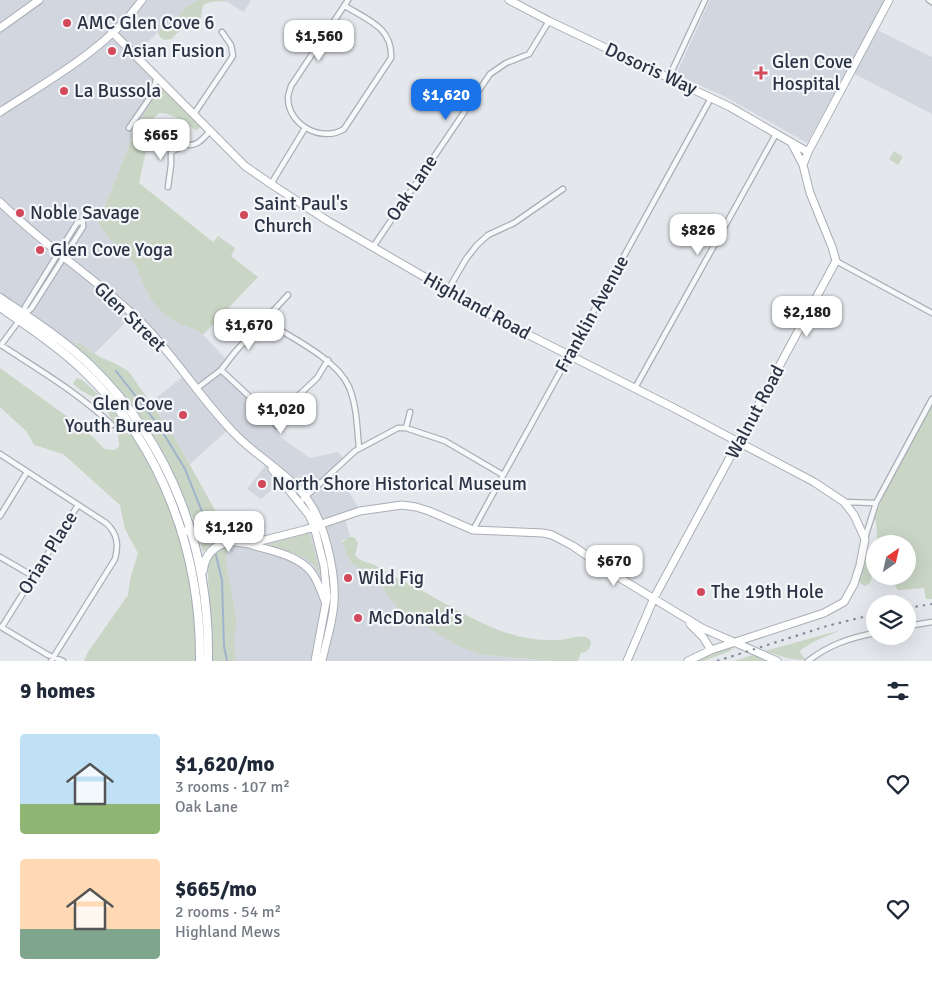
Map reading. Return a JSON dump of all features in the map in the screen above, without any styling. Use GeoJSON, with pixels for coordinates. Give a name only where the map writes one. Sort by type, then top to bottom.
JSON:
{"type":"FeatureCollection","features":[{"type":"Feature","properties":{"kind":"main road"},"geometry":{"type":"LineString","coordinates":[[0,298],[86,373],[114,404],[130,426],[163,481],[183,531],[194,579],[199,615],[200,661]]}},
{"type":"Feature","properties":{"kind":"main road"},"geometry":{"type":"LineString","coordinates":[[0,307],[22,318],[76,353],[92,367],[120,399],[153,446],[171,478],[192,531],[202,577],[207,614],[208,661]]}},
{"type":"Feature","properties":{"kind":"main road"},"geometry":{"type":"LineString","coordinates":[[202,577],[206,557],[213,548],[229,541]]}},
{"type":"Feature","properties":{"kind":"street"},"geometry":{"type":"LineString","coordinates":[[0,28],[39,0]]}},
{"type":"Feature","properties":{"kind":"street"},"geometry":{"type":"LineString","coordinates":[[0,112],[59,75],[112,32],[142,0]]}},
{"type":"Feature","properties":{"kind":"street"},"geometry":{"type":"LineString","coordinates":[[345,6],[386,34],[392,48],[391,58],[344,129],[328,135],[320,134],[305,128],[290,109],[288,96],[291,86],[348,0]]}},
{"type":"Feature","properties":{"kind":"street","name":"Dosoris Way"},"geometry":{"type":"LineString","coordinates":[[509,0],[549,21],[712,98],[808,152]]}},
{"type":"Feature","properties":{"kind":"street"},"geometry":{"type":"LineString","coordinates":[[669,77],[705,0]]}},
{"type":"Feature","properties":{"kind":"street"},"geometry":{"type":"LineString","coordinates":[[803,165],[808,152],[889,0]]}},
{"type":"Feature","properties":{"kind":"street"},"geometry":{"type":"LineString","coordinates":[[928,0],[932,2]]}},
{"type":"Feature","properties":{"kind":"street","name":"Oak Lane"},"geometry":{"type":"LineString","coordinates":[[372,246],[490,74],[506,63],[530,54],[549,21]]}},
{"type":"Feature","properties":{"kind":"street","name":"Highland Road"},"geometry":{"type":"LineString","coordinates":[[112,32],[249,170],[372,246],[448,290],[814,482],[844,502],[854,515],[865,539]]}},
{"type":"Feature","properties":{"kind":"street"},"geometry":{"type":"LineString","coordinates":[[194,114],[233,56],[231,45],[222,32]]}},
{"type":"Feature","properties":{"kind":"street"},"geometry":{"type":"LineString","coordinates":[[129,128],[151,96],[157,77]]}},
{"type":"Feature","properties":{"kind":"street","name":"Franklin Avenue"},"geometry":{"type":"LineString","coordinates":[[473,530],[712,98]]}},
{"type":"Feature","properties":{"kind":"street"},"geometry":{"type":"LineString","coordinates":[[179,124],[176,135],[183,144],[188,146],[197,144],[210,130]]}},
{"type":"Feature","properties":{"kind":"street"},"geometry":{"type":"LineString","coordinates":[[271,184],[305,128]]}},
{"type":"Feature","properties":{"kind":"street"},"geometry":{"type":"LineString","coordinates":[[636,388],[776,134]]}},
{"type":"Feature","properties":{"kind":"street"},"geometry":{"type":"LineString","coordinates":[[791,142],[803,165],[810,193],[836,261],[932,313]]}},
{"type":"Feature","properties":{"kind":"street"},"geometry":{"type":"LineString","coordinates":[[168,187],[171,165],[170,154],[183,144]]}},
{"type":"Feature","properties":{"kind":"street"},"geometry":{"type":"LineString","coordinates":[[448,290],[466,259],[488,235],[514,223],[562,189]]}},
{"type":"Feature","properties":{"kind":"street","name":"Glen Street"},"geometry":{"type":"LineString","coordinates":[[0,202],[30,231],[58,252],[140,322],[158,340],[196,389],[236,435],[270,465],[302,499],[309,515],[317,525],[334,604],[315,661]]}},
{"type":"Feature","properties":{"kind":"street"},"geometry":{"type":"LineString","coordinates":[[22,318],[25,307],[58,252],[77,224],[83,221],[83,226],[65,258],[31,310],[22,318],[1,345],[62,384],[95,409],[112,425]]}},
{"type":"Feature","properties":{"kind":"street","name":"Walnut Road"},"geometry":{"type":"LineString","coordinates":[[627,661],[654,598],[836,261]]}},
{"type":"Feature","properties":{"kind":"street"},"geometry":{"type":"LineString","coordinates":[[196,389],[221,370],[235,352],[288,295]]}},
{"type":"Feature","properties":{"kind":"street"},"geometry":{"type":"LineString","coordinates":[[265,321],[328,360],[341,373],[351,393],[359,448]]}},
{"type":"Feature","properties":{"kind":"street"},"geometry":{"type":"LineString","coordinates":[[221,370],[278,426],[299,395],[317,378],[328,360]]}},
{"type":"Feature","properties":{"kind":"street"},"geometry":{"type":"LineString","coordinates":[[688,661],[733,642],[824,613],[844,602],[854,584],[876,503],[932,399]]}},
{"type":"Feature","properties":{"kind":"street"},"geometry":{"type":"LineString","coordinates":[[406,428],[410,412]]}},
{"type":"Feature","properties":{"kind":"street"},"geometry":{"type":"LineString","coordinates":[[302,499],[359,448],[394,430],[406,428],[445,441],[503,475]]}},
{"type":"Feature","properties":{"kind":"street"},"geometry":{"type":"LineString","coordinates":[[0,454],[111,527],[117,538],[117,551],[109,569],[52,659]]}},
{"type":"Feature","properties":{"kind":"street"},"geometry":{"type":"LineString","coordinates":[[0,516],[27,472]]}},
{"type":"Feature","properties":{"kind":"street"},"geometry":{"type":"LineString","coordinates":[[844,502],[876,503]]}},
{"type":"Feature","properties":{"kind":"street","name":"Orian Place"},"geometry":{"type":"LineString","coordinates":[[1,627],[78,504]]}},
{"type":"Feature","properties":{"kind":"street"},"geometry":{"type":"LineString","coordinates":[[249,544],[360,511],[402,506],[416,507],[429,511],[473,530],[543,533],[552,535],[573,546],[683,617],[777,661]]}},
{"type":"Feature","properties":{"kind":"street"},"geometry":{"type":"LineString","coordinates":[[183,531],[202,532],[229,541],[249,544],[294,559],[305,565],[315,577],[327,604]]}},
{"type":"Feature","properties":{"kind":"street"},"geometry":{"type":"LineString","coordinates":[[0,557],[33,576]]}},
{"type":"Feature","properties":{"kind":"street"},"geometry":{"type":"LineString","coordinates":[[315,577],[331,585]]}},
{"type":"Feature","properties":{"kind":"street","name":"Glen Street"},"geometry":{"type":"LineString","coordinates":[[322,661],[327,604],[331,585]]}},
{"type":"Feature","properties":{"kind":"street"},"geometry":{"type":"LineString","coordinates":[[683,617],[703,637],[711,650]]}},
{"type":"Feature","properties":{"kind":"street"},"geometry":{"type":"LineString","coordinates":[[916,625],[932,622]]}},
{"type":"Feature","properties":{"kind":"street"},"geometry":{"type":"LineString","coordinates":[[1,627],[52,659],[63,661]]}},
{"type":"Feature","properties":{"kind":"street"},"geometry":{"type":"LineString","coordinates":[[754,651],[750,646],[750,641],[759,634]]}},
{"type":"Feature","properties":{"kind":"street"},"geometry":{"type":"LineString","coordinates":[[808,661],[829,646],[850,638],[866,635]]}},
{"type":"Feature","properties":{"kind":"shaded area"},"geometry":{"type":"Polygon","coordinates":[[[0,0],[199,0],[186,7],[171,24],[164,26],[135,55],[157,77],[155,93],[135,130],[105,206],[97,217],[113,241],[133,261],[142,277],[147,293],[169,318],[178,323],[196,328],[228,361],[221,370],[277,426],[276,434],[310,458],[338,452],[345,461],[336,469],[360,511],[344,516],[350,536],[342,541],[342,543],[350,561],[355,566],[373,573],[388,596],[484,655],[553,661],[236,661],[234,641],[237,622],[226,562],[229,541],[244,544],[320,524],[315,512],[287,477],[261,499],[247,489],[268,462],[230,428],[190,464],[151,402],[185,375],[133,315],[94,354],[78,342],[76,342],[78,351],[63,346],[0,303],[0,0]]]}},
{"type":"Feature","properties":{"kind":"shaded area"},"geometry":{"type":"Polygon","coordinates":[[[224,0],[251,0],[244,12],[224,0]]]}},
{"type":"Feature","properties":{"kind":"shaded area","name":"Glen Cove Hospital"},"geometry":{"type":"Polygon","coordinates":[[[710,0],[885,0],[871,27],[932,57],[932,114],[847,70],[807,143],[724,96],[676,75],[710,0]]]}},
{"type":"Feature","properties":{"kind":"green space"},"geometry":{"type":"Polygon","coordinates":[[[199,0],[224,0],[228,2],[206,3],[203,5],[200,22],[185,26],[171,39],[164,40],[160,37],[158,32],[164,26],[171,24],[186,7],[199,0]]]}},
{"type":"Feature","properties":{"kind":"green space"},"geometry":{"type":"Polygon","coordinates":[[[157,77],[201,127],[196,130],[174,117],[165,113],[159,113],[153,119],[139,183],[213,242],[218,236],[235,248],[231,256],[258,277],[203,335],[195,329],[173,321],[157,307],[146,290],[136,266],[107,236],[97,217],[105,206],[135,130],[155,93],[157,77]]]}},
{"type":"Feature","properties":{"kind":"green space"},"geometry":{"type":"Polygon","coordinates":[[[894,151],[903,157],[898,165],[889,159],[894,151]]]}},
{"type":"Feature","properties":{"kind":"green space"},"geometry":{"type":"Polygon","coordinates":[[[76,342],[129,372],[174,436],[224,527],[219,531],[200,525],[194,520],[172,477],[133,414],[78,351],[76,342]]]}},
{"type":"Feature","properties":{"kind":"green space"},"geometry":{"type":"Polygon","coordinates":[[[0,368],[76,423],[104,449],[114,450],[119,447],[119,443],[114,425],[102,404],[80,390],[73,383],[77,378],[82,380],[105,401],[125,424],[142,449],[158,476],[170,503],[188,562],[195,600],[197,661],[84,661],[88,652],[128,595],[130,580],[138,553],[125,529],[120,505],[63,454],[34,445],[27,432],[0,407],[0,368]]]}},
{"type":"Feature","properties":{"kind":"green space"},"geometry":{"type":"Polygon","coordinates":[[[932,406],[932,599],[926,599],[924,588],[898,590],[894,585],[916,585],[916,535],[877,535],[874,519],[885,492],[932,406]]]}},
{"type":"Feature","properties":{"kind":"green space"},"geometry":{"type":"Polygon","coordinates":[[[308,533],[320,573],[316,567],[304,558],[269,546],[270,544],[308,533]]]}},
{"type":"Feature","properties":{"kind":"green space"},"geometry":{"type":"Polygon","coordinates":[[[200,536],[219,541],[203,552],[200,536]]]}},
{"type":"Feature","properties":{"kind":"green space"},"geometry":{"type":"Polygon","coordinates":[[[348,537],[354,537],[358,543],[355,555],[360,560],[375,565],[492,627],[533,639],[560,640],[586,637],[591,642],[589,648],[581,653],[578,661],[553,661],[484,655],[460,647],[401,611],[388,596],[373,573],[355,566],[350,561],[342,543],[348,537]]]}},
{"type":"Feature","properties":{"kind":"green space"},"geometry":{"type":"Polygon","coordinates":[[[225,545],[228,547],[226,562],[237,622],[234,641],[236,661],[210,661],[212,629],[208,557],[225,545]]]}},
{"type":"Feature","properties":{"kind":"green space"},"geometry":{"type":"Polygon","coordinates":[[[865,555],[867,585],[865,586],[860,583],[859,580],[865,555]]]}},
{"type":"Feature","properties":{"kind":"green space"},"geometry":{"type":"Polygon","coordinates":[[[841,630],[813,642],[799,651],[806,660],[791,659],[765,651],[841,630]]]}},
{"type":"Feature","properties":{"kind":"green space"},"geometry":{"type":"Polygon","coordinates":[[[730,646],[733,647],[730,651],[704,661],[687,661],[730,646]]]}},
{"type":"Feature","properties":{"kind":"green space"},"geometry":{"type":"Polygon","coordinates":[[[753,655],[767,661],[734,661],[753,655]]]}},
{"type":"Feature","properties":{"kind":"waterway"},"geometry":{"type":"LineString","coordinates":[[116,371],[159,426],[185,469],[207,524]]}},
{"type":"Feature","properties":{"kind":"waterway"},"geometry":{"type":"LineString","coordinates":[[216,555],[222,580],[224,646],[227,661]]}},
{"type":"Feature","properties":{"kind":"railway"},"geometry":{"type":"LineString","coordinates":[[916,607],[932,604]]}},
{"type":"Feature","properties":{"kind":"railway"},"geometry":{"type":"LineString","coordinates":[[717,661],[827,626],[866,616]]}},
{"type":"Feature","properties":{"kind":"place","name":"AMC Glen Cove 6"},"geometry":{"type":"Point","coordinates":[67,23]}},
{"type":"Feature","properties":{"kind":"place","name":"Asian Fusion"},"geometry":{"type":"Point","coordinates":[112,51]}},
{"type":"Feature","properties":{"kind":"place","name":"Glen Cove Hospital"},"geometry":{"type":"Point","coordinates":[761,73]}},
{"type":"Feature","properties":{"kind":"place","name":"La Bussola"},"geometry":{"type":"Point","coordinates":[64,91]}},
{"type":"Feature","properties":{"kind":"place","name":"Noble Savage"},"geometry":{"type":"Point","coordinates":[20,213]}},
{"type":"Feature","properties":{"kind":"place","name":"Saint Paul's Church"},"geometry":{"type":"Point","coordinates":[244,215]}},
{"type":"Feature","properties":{"kind":"place","name":"Glen Cove Yoga"},"geometry":{"type":"Point","coordinates":[40,250]}},
{"type":"Feature","properties":{"kind":"place","name":"Glen Cove Youth Bureau"},"geometry":{"type":"Point","coordinates":[183,415]}},
{"type":"Feature","properties":{"kind":"place","name":"North Shore Historical Museum"},"geometry":{"type":"Point","coordinates":[262,484]}},
{"type":"Feature","properties":{"kind":"place","name":"Wild Fig"},"geometry":{"type":"Point","coordinates":[348,578]}},
{"type":"Feature","properties":{"kind":"place","name":"The 19th Hole"},"geometry":{"type":"Point","coordinates":[701,592]}},
{"type":"Feature","properties":{"kind":"place","name":"McDonald's"},"geometry":{"type":"Point","coordinates":[358,618]}}]}
